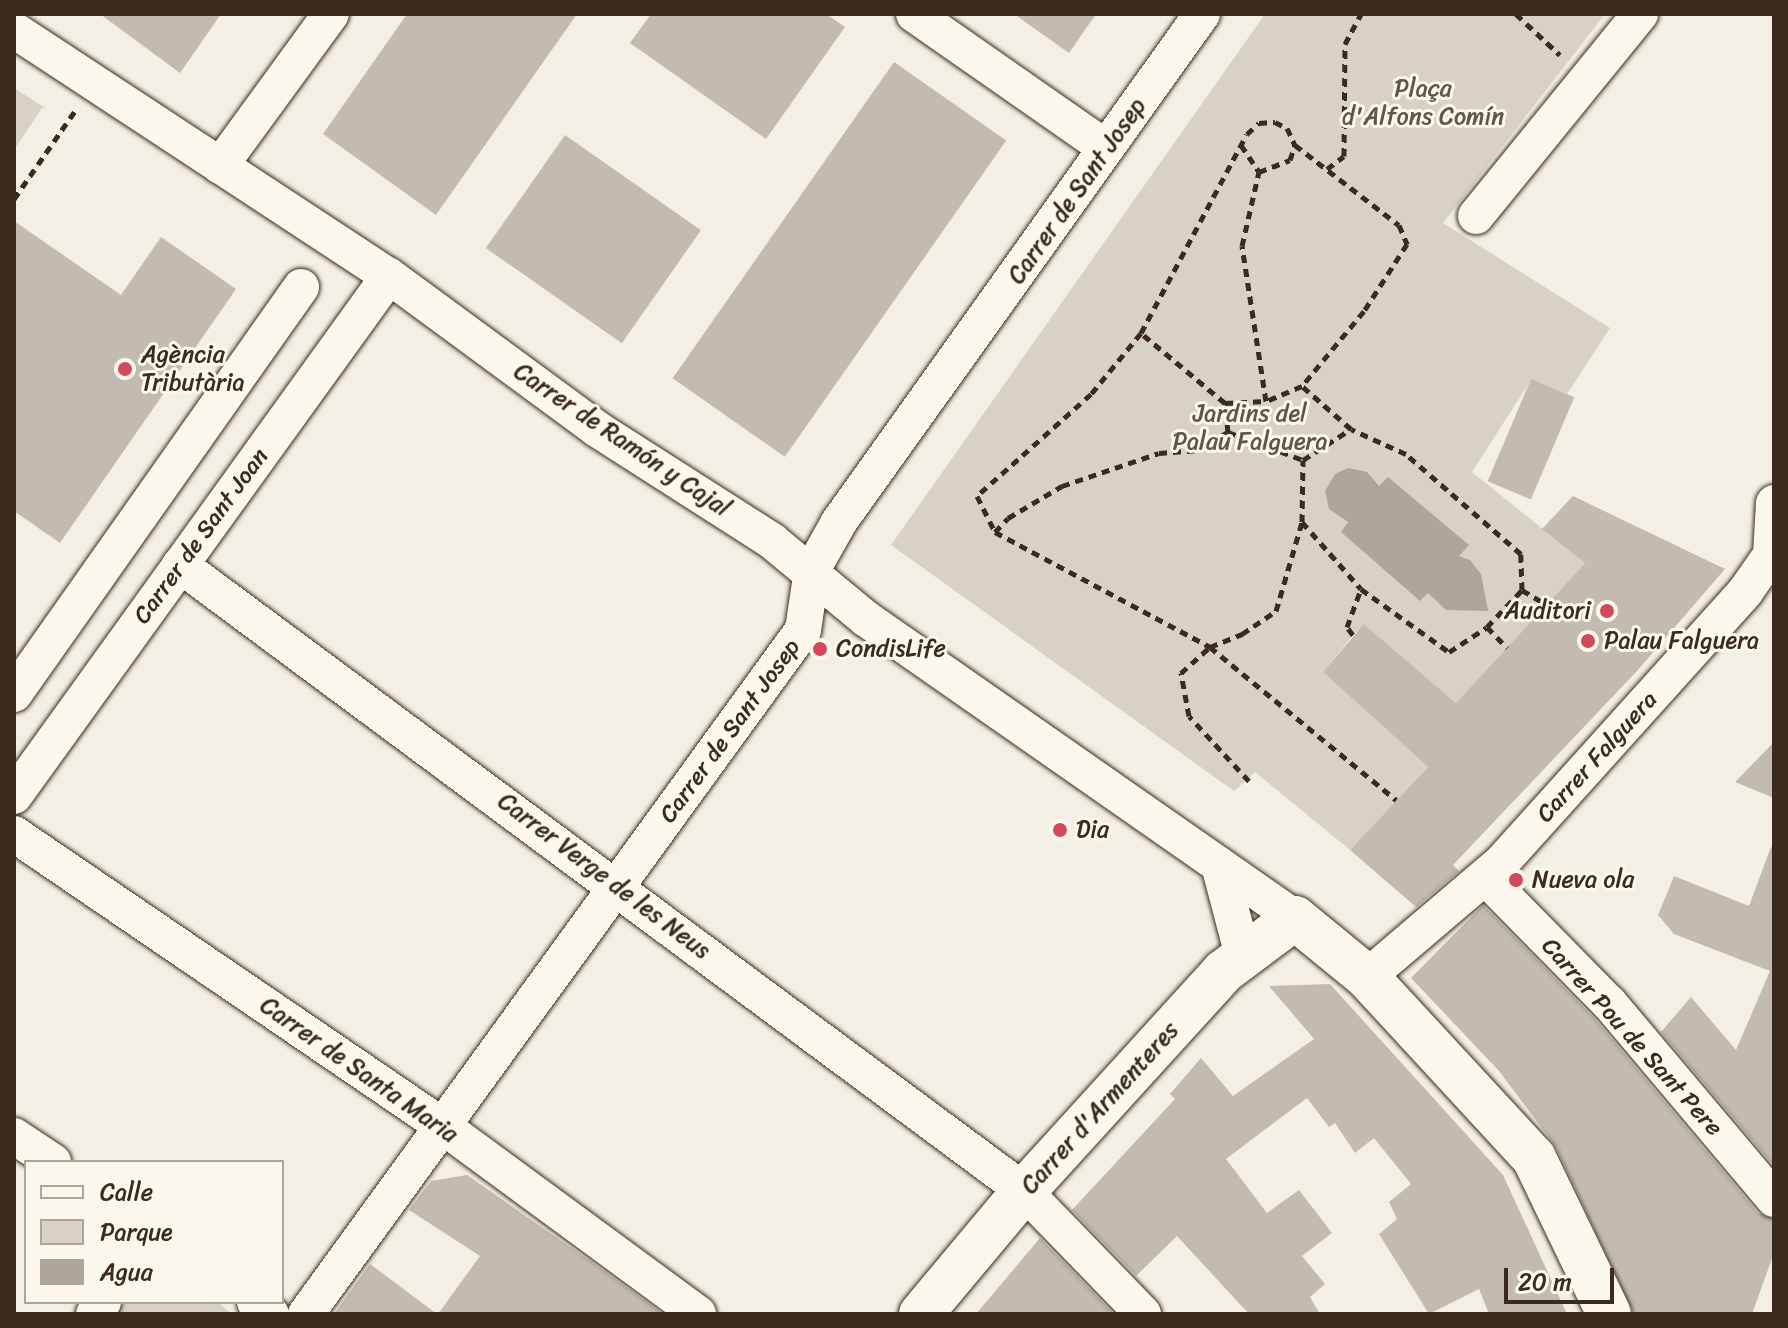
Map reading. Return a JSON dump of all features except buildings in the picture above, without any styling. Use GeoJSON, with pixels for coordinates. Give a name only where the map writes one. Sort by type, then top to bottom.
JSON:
{"type":"FeatureCollection","features":[{"type":"Feature","properties":{"kind":"street"},"geometry":{"type":"LineString","coordinates":[[220,166],[331,14]]}},
{"type":"Feature","properties":{"kind":"street"},"geometry":{"type":"LineString","coordinates":[[914,14],[1106,148]]}},
{"type":"Feature","properties":{"kind":"street","name":"Carrer de Sant Josep"},"geometry":{"type":"LineString","coordinates":[[306,1314],[803,630],[812,570],[839,522],[1202,14]]}},
{"type":"Feature","properties":{"kind":"street"},"geometry":{"type":"LineString","coordinates":[[1476,216],[1640,14]]}},
{"type":"Feature","properties":{"kind":"street","name":"Carrer de Ramón y Cajal"},"geometry":{"type":"LineString","coordinates":[[14,30],[93,85],[389,276],[597,429],[812,570],[865,618],[1295,918],[1367,977],[1534,1158],[1609,1314]]}},
{"type":"Feature","properties":{"kind":"street","name":"Carrer de Sant Joan"},"geometry":{"type":"LineString","coordinates":[[14,796],[389,276]]}},
{"type":"Feature","properties":{"kind":"street"},"geometry":{"type":"LineString","coordinates":[[14,694],[301,287]]}},
{"type":"Feature","properties":{"kind":"street","name":"Carrer Falguera"},"geometry":{"type":"LineString","coordinates":[[1367,977],[1486,878],[1745,592],[1771,555],[1774,503]]}},
{"type":"Feature","properties":{"kind":"street","name":"Carrer Verge de les Neus"},"geometry":{"type":"LineString","coordinates":[[180,565],[1024,1191],[1143,1314]]}},
{"type":"Feature","properties":{"kind":"street","name":"Carrer de Santa Maria"},"geometry":{"type":"LineString","coordinates":[[14,834],[441,1125],[698,1314]]}},
{"type":"Feature","properties":{"kind":"street"},"geometry":{"type":"LineString","coordinates":[[1219,865],[1243,956]]}},
{"type":"Feature","properties":{"kind":"street","name":"Carrer Pou de Sant Pere"},"geometry":{"type":"LineString","coordinates":[[1486,878],[1610,1004],[1774,1199]]}},
{"type":"Feature","properties":{"kind":"street","name":"Carrer d'Armenteres"},"geometry":{"type":"LineString","coordinates":[[921,1314],[1024,1191],[1243,956],[1295,918]]}},
{"type":"Feature","properties":{"kind":"street"},"geometry":{"type":"LineString","coordinates":[[14,1136],[50,1160]]}},
{"type":"Feature","properties":{"kind":"path"},"geometry":{"type":"LineString","coordinates":[[1327,169],[1344,156],[1345,44],[1361,14]]}},
{"type":"Feature","properties":{"kind":"path"},"geometry":{"type":"LineString","coordinates":[[1516,14],[1589,78]]}},
{"type":"Feature","properties":{"kind":"path"},"geometry":{"type":"LineString","coordinates":[[14,199],[93,85]]}},
{"type":"Feature","properties":{"kind":"path"},"geometry":{"type":"LineString","coordinates":[[1141,333],[1225,403],[1266,401],[1302,386],[1364,311],[1407,244],[1399,225],[1295,145],[1287,128],[1275,122],[1259,123],[1241,145],[1141,333],[1091,394],[977,496],[995,532],[1210,647],[1396,800]]}},
{"type":"Feature","properties":{"kind":"path"},"geometry":{"type":"LineString","coordinates":[[1241,145],[1259,172],[1242,246],[1266,401]]}},
{"type":"Feature","properties":{"kind":"path"},"geometry":{"type":"LineString","coordinates":[[1259,172],[1290,160],[1295,145]]}},
{"type":"Feature","properties":{"kind":"path"},"geometry":{"type":"LineString","coordinates":[[1302,386],[1351,429],[1406,454],[1521,554],[1522,590],[1487,627],[1449,652],[1361,589],[1302,522]]}},
{"type":"Feature","properties":{"kind":"path"},"geometry":{"type":"LineString","coordinates":[[1225,403],[1228,432]]}},
{"type":"Feature","properties":{"kind":"path"},"geometry":{"type":"LineString","coordinates":[[1303,460],[1351,429]]}},
{"type":"Feature","properties":{"kind":"path"},"geometry":{"type":"LineString","coordinates":[[995,532],[1008,518],[1062,486],[1159,453],[1199,450],[1228,432]]}},
{"type":"Feature","properties":{"kind":"path"},"geometry":{"type":"LineString","coordinates":[[1228,432],[1303,460]]}},
{"type":"Feature","properties":{"kind":"path"},"geometry":{"type":"LineString","coordinates":[[1249,781],[1189,716],[1181,673],[1210,647],[1242,634],[1276,611],[1302,522],[1303,460]]}},
{"type":"Feature","properties":{"kind":"path"},"geometry":{"type":"LineString","coordinates":[[1353,635],[1347,627],[1361,589]]}},
{"type":"Feature","properties":{"kind":"path"},"geometry":{"type":"LineString","coordinates":[[1522,590],[1547,605]]}},
{"type":"Feature","properties":{"kind":"path"},"geometry":{"type":"LineString","coordinates":[[1487,627],[1507,648]]}},
{"type":"Feature","properties":{"kind":"green space","name":"Jardins del Palau Falguera"},"geometry":{"type":"Polygon","coordinates":[[[1265,14],[1605,14],[1443,223],[1610,328],[1567,394],[1531,380],[1472,472],[1585,563],[1456,703],[1365,625],[1353,635],[1323,672],[1428,767],[1350,850],[1255,772],[1234,791],[891,545],[1265,14]]]}},
{"type":"Feature","properties":{"kind":"green space"},"geometry":{"type":"Polygon","coordinates":[[[14,88],[47,109],[42,108],[14,150],[14,88]]]}},
{"type":"Feature","properties":{"kind":"green space"},"geometry":{"type":"Polygon","coordinates":[[[123,1304],[220,1304],[232,1314],[115,1314],[123,1304]]]}},
{"type":"Feature","properties":{"kind":"water"},"geometry":{"type":"Polygon","coordinates":[[[1348,468],[1367,472],[1379,486],[1388,477],[1469,545],[1459,556],[1470,560],[1481,574],[1488,611],[1446,610],[1428,593],[1420,601],[1341,532],[1348,522],[1329,509],[1325,491],[1335,474],[1348,468]]]}},
{"type":"Feature","properties":{"kind":"place","name":"Agència Tributària"},"geometry":{"type":"Point","coordinates":[125,369]}},
{"type":"Feature","properties":{"kind":"place","name":"Auditori"},"geometry":{"type":"Point","coordinates":[1607,611]}},
{"type":"Feature","properties":{"kind":"place","name":"Palau Falguera"},"geometry":{"type":"Point","coordinates":[1588,641]}},
{"type":"Feature","properties":{"kind":"place","name":"CondisLife"},"geometry":{"type":"Point","coordinates":[820,649]}},
{"type":"Feature","properties":{"kind":"place","name":"Dia"},"geometry":{"type":"Point","coordinates":[1060,830]}},
{"type":"Feature","properties":{"kind":"place","name":"Nueva ola"},"geometry":{"type":"Point","coordinates":[1516,880]}},
{"type":"Feature","properties":{"kind":"park label","name":"Plaça d'Alfons Comín"},"geometry":{"type":"Point","coordinates":[1423,103]}}]}
